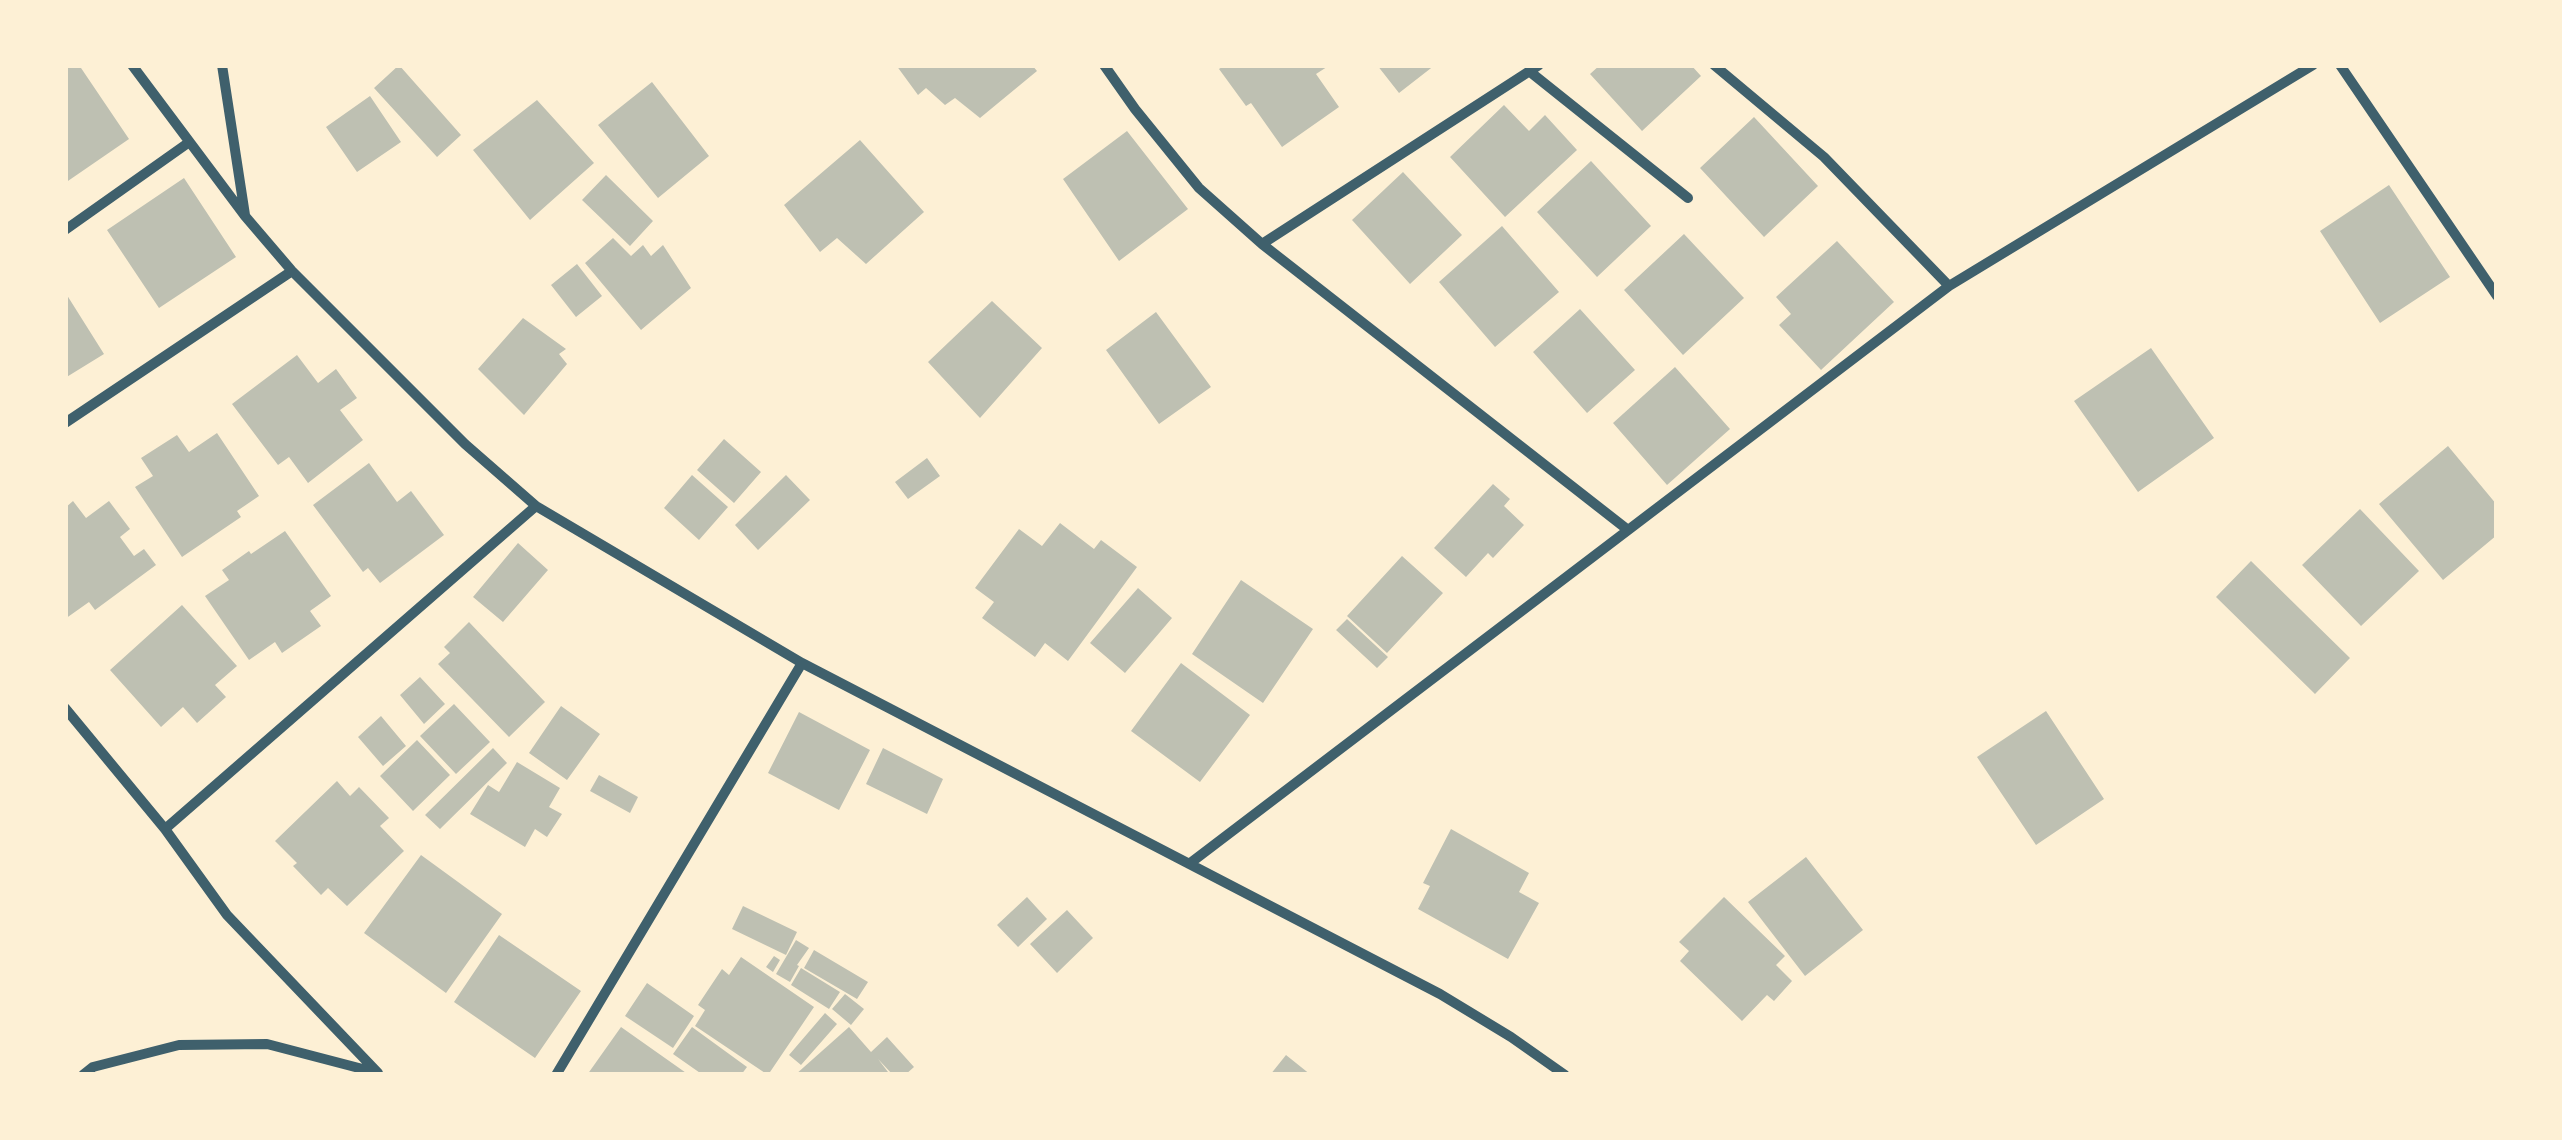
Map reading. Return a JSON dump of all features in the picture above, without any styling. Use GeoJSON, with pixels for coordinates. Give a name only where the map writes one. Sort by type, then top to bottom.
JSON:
{"type":"FeatureCollection","features":[{"type":"Feature","properties":{"kind":"street"},"geometry":{"type":"LineString","coordinates":[[132,65],[188,143],[292,272],[465,444],[536,506],[802,663],[1440,994],[1565,1075]]}},
{"type":"Feature","properties":{"kind":"street"},"geometry":{"type":"LineString","coordinates":[[222,65],[245,216]]}},
{"type":"Feature","properties":{"kind":"street"},"geometry":{"type":"LineString","coordinates":[[1104,65],[1199,188],[1262,244],[1628,530]]}},
{"type":"Feature","properties":{"kind":"street"},"geometry":{"type":"LineString","coordinates":[[1714,65],[1824,156],[1949,286]]}},
{"type":"Feature","properties":{"kind":"street"},"geometry":{"type":"LineString","coordinates":[[1189,864],[1949,286],[2313,65]]}},
{"type":"Feature","properties":{"kind":"street"},"geometry":{"type":"LineString","coordinates":[[2340,65],[2497,296]]}},
{"type":"Feature","properties":{"kind":"street"},"geometry":{"type":"LineString","coordinates":[[1262,244],[1534,68],[1688,198]]}},
{"type":"Feature","properties":{"kind":"street"},"geometry":{"type":"LineString","coordinates":[[65,230],[188,143]]}},
{"type":"Feature","properties":{"kind":"street"},"geometry":{"type":"LineString","coordinates":[[65,423],[292,272]]}},
{"type":"Feature","properties":{"kind":"street"},"geometry":{"type":"LineString","coordinates":[[165,829],[536,506]]}},
{"type":"Feature","properties":{"kind":"street"},"geometry":{"type":"LineString","coordinates":[[556,1075],[802,663]]}},
{"type":"Feature","properties":{"kind":"street"},"geometry":{"type":"LineString","coordinates":[[65,708],[165,829],[227,914],[380,1074]]}},
{"type":"Feature","properties":{"kind":"street"},"geometry":{"type":"LineString","coordinates":[[83,1075],[93,1068],[179,1045],[232,1044],[267,1044],[380,1074]]}},
{"type":"Feature","properties":{"kind":"building"},"geometry":{"type":"Polygon","coordinates":[[[65,65],[79,65],[129,139],[65,183],[65,65]]]}},
{"type":"Feature","properties":{"kind":"building"},"geometry":{"type":"Polygon","coordinates":[[[399,65],[461,135],[437,157],[374,88],[399,65]]]}},
{"type":"Feature","properties":{"kind":"building"},"geometry":{"type":"Polygon","coordinates":[[[896,65],[1032,65],[1037,71],[980,118],[955,98],[945,105],[926,88],[918,95],[896,65]]]}},
{"type":"Feature","properties":{"kind":"building"},"geometry":{"type":"Polygon","coordinates":[[[1225,65],[1330,65],[1316,74],[1339,107],[1282,147],[1251,103],[1246,106],[1219,69],[1225,65]]]}},
{"type":"Feature","properties":{"kind":"building"},"geometry":{"type":"Polygon","coordinates":[[[1377,65],[1435,65],[1399,93],[1377,65]]]}},
{"type":"Feature","properties":{"kind":"building"},"geometry":{"type":"Polygon","coordinates":[[[1600,65],[1691,65],[1701,76],[1642,131],[1590,74],[1600,65]]]}},
{"type":"Feature","properties":{"kind":"building"},"geometry":{"type":"Polygon","coordinates":[[[652,82],[709,156],[658,198],[598,125],[652,82]]]}},
{"type":"Feature","properties":{"kind":"building"},"geometry":{"type":"Polygon","coordinates":[[[370,96],[401,142],[357,172],[326,127],[370,96]]]}},
{"type":"Feature","properties":{"kind":"building"},"geometry":{"type":"Polygon","coordinates":[[[537,100],[594,163],[530,220],[473,150],[537,100]]]}},
{"type":"Feature","properties":{"kind":"building"},"geometry":{"type":"Polygon","coordinates":[[[1504,105],[1529,131],[1545,115],[1577,150],[1505,217],[1450,157],[1504,105]]]}},
{"type":"Feature","properties":{"kind":"building"},"geometry":{"type":"Polygon","coordinates":[[[1754,117],[1818,186],[1764,237],[1700,168],[1754,117]]]}},
{"type":"Feature","properties":{"kind":"building"},"geometry":{"type":"Polygon","coordinates":[[[1127,131],[1188,209],[1119,261],[1063,179],[1127,131]]]}},
{"type":"Feature","properties":{"kind":"building"},"geometry":{"type":"Polygon","coordinates":[[[860,140],[924,212],[866,264],[837,238],[820,252],[784,205],[860,140]]]}},
{"type":"Feature","properties":{"kind":"building"},"geometry":{"type":"Polygon","coordinates":[[[1591,161],[1651,226],[1597,277],[1537,212],[1591,161]]]}},
{"type":"Feature","properties":{"kind":"building"},"geometry":{"type":"Polygon","coordinates":[[[1403,172],[1462,235],[1410,284],[1352,220],[1403,172]]]}},
{"type":"Feature","properties":{"kind":"building"},"geometry":{"type":"Polygon","coordinates":[[[606,175],[653,221],[630,246],[582,200],[606,175]]]}},
{"type":"Feature","properties":{"kind":"building"},"geometry":{"type":"Polygon","coordinates":[[[184,178],[236,257],[159,308],[107,230],[184,178]]]}},
{"type":"Feature","properties":{"kind":"building"},"geometry":{"type":"Polygon","coordinates":[[[2389,185],[2450,277],[2380,323],[2320,231],[2389,185]]]}},
{"type":"Feature","properties":{"kind":"building"},"geometry":{"type":"Polygon","coordinates":[[[1502,226],[1559,292],[1495,347],[1439,282],[1502,226]]]}},
{"type":"Feature","properties":{"kind":"building"},"geometry":{"type":"Polygon","coordinates":[[[1684,234],[1744,298],[1683,355],[1624,290],[1684,234]]]}},
{"type":"Feature","properties":{"kind":"building"},"geometry":{"type":"Polygon","coordinates":[[[613,238],[631,256],[643,245],[651,256],[663,245],[691,288],[641,330],[585,263],[613,238]]]}},
{"type":"Feature","properties":{"kind":"building"},"geometry":{"type":"Polygon","coordinates":[[[1837,241],[1894,302],[1821,370],[1779,325],[1791,314],[1776,297],[1837,241]]]}},
{"type":"Feature","properties":{"kind":"building"},"geometry":{"type":"Polygon","coordinates":[[[577,264],[602,296],[576,317],[551,285],[577,264]]]}},
{"type":"Feature","properties":{"kind":"building"},"geometry":{"type":"Polygon","coordinates":[[[65,292],[104,354],[65,378],[65,292]]]}},
{"type":"Feature","properties":{"kind":"building"},"geometry":{"type":"Polygon","coordinates":[[[992,301],[1042,348],[980,418],[928,362],[992,301]]]}},
{"type":"Feature","properties":{"kind":"building"},"geometry":{"type":"Polygon","coordinates":[[[1580,309],[1635,370],[1587,413],[1533,352],[1580,309]]]}},
{"type":"Feature","properties":{"kind":"building"},"geometry":{"type":"Polygon","coordinates":[[[1156,312],[1211,387],[1159,424],[1106,350],[1156,312]]]}},
{"type":"Feature","properties":{"kind":"building"},"geometry":{"type":"Polygon","coordinates":[[[523,318],[566,349],[559,354],[567,364],[524,415],[478,369],[523,318]]]}},
{"type":"Feature","properties":{"kind":"building"},"geometry":{"type":"Polygon","coordinates":[[[2151,348],[2214,438],[2138,492],[2074,401],[2151,348]]]}},
{"type":"Feature","properties":{"kind":"building"},"geometry":{"type":"Polygon","coordinates":[[[297,355],[318,383],[336,369],[357,398],[340,410],[363,440],[308,483],[289,457],[278,465],[232,404],[297,355]]]}},
{"type":"Feature","properties":{"kind":"building"},"geometry":{"type":"Polygon","coordinates":[[[1675,367],[1730,429],[1667,485],[1613,423],[1675,367]]]}},
{"type":"Feature","properties":{"kind":"building"},"geometry":{"type":"Polygon","coordinates":[[[217,433],[259,496],[237,511],[241,517],[182,557],[135,487],[153,476],[141,458],[177,435],[189,452],[217,433]]]}},
{"type":"Feature","properties":{"kind":"building"},"geometry":{"type":"Polygon","coordinates":[[[724,439],[761,472],[734,503],[697,470],[724,439]]]}},
{"type":"Feature","properties":{"kind":"building"},"geometry":{"type":"Polygon","coordinates":[[[2448,446],[2497,505],[2497,535],[2443,580],[2379,504],[2448,446]]]}},
{"type":"Feature","properties":{"kind":"building"},"geometry":{"type":"Polygon","coordinates":[[[927,458],[940,476],[908,499],[895,482],[927,458]]]}},
{"type":"Feature","properties":{"kind":"building"},"geometry":{"type":"Polygon","coordinates":[[[369,463],[397,502],[411,491],[444,535],[380,583],[368,568],[363,572],[313,505],[369,463]]]}},
{"type":"Feature","properties":{"kind":"building"},"geometry":{"type":"Polygon","coordinates":[[[692,475],[728,507],[699,540],[664,508],[692,475]]]}},
{"type":"Feature","properties":{"kind":"building"},"geometry":{"type":"Polygon","coordinates":[[[786,475],[810,500],[758,550],[735,525],[786,475]]]}},
{"type":"Feature","properties":{"kind":"building"},"geometry":{"type":"Polygon","coordinates":[[[1493,484],[1510,499],[1504,506],[1524,525],[1493,558],[1488,553],[1466,577],[1434,548],[1493,484]]]}},
{"type":"Feature","properties":{"kind":"building"},"geometry":{"type":"Polygon","coordinates":[[[73,501],[86,518],[109,501],[130,529],[120,537],[134,556],[144,549],[156,565],[95,610],[89,602],[65,619],[65,508],[73,501]]]}},
{"type":"Feature","properties":{"kind":"building"},"geometry":{"type":"Polygon","coordinates":[[[2360,509],[2419,571],[2361,626],[2302,565],[2360,509]]]}},
{"type":"Feature","properties":{"kind":"building"},"geometry":{"type":"Polygon","coordinates":[[[1060,523],[1094,549],[1101,540],[1137,567],[1068,661],[1045,643],[1035,657],[982,618],[994,602],[975,588],[1019,529],[1042,546],[1060,523]]]}},
{"type":"Feature","properties":{"kind":"building"},"geometry":{"type":"Polygon","coordinates":[[[285,531],[331,596],[310,611],[321,626],[282,653],[275,642],[249,660],[205,596],[229,580],[222,570],[285,531]]]}},
{"type":"Feature","properties":{"kind":"building"},"geometry":{"type":"Polygon","coordinates":[[[518,543],[548,570],[503,622],[473,597],[518,543]]]}},
{"type":"Feature","properties":{"kind":"building"},"geometry":{"type":"Polygon","coordinates":[[[1402,556],[1443,593],[1387,653],[1347,616],[1402,556]]]}},
{"type":"Feature","properties":{"kind":"building"},"geometry":{"type":"Polygon","coordinates":[[[2251,561],[2350,658],[2315,694],[2216,597],[2251,561]]]}},
{"type":"Feature","properties":{"kind":"building"},"geometry":{"type":"Polygon","coordinates":[[[1241,580],[1313,629],[1263,703],[1192,654],[1241,580]]]}},
{"type":"Feature","properties":{"kind":"building"},"geometry":{"type":"Polygon","coordinates":[[[1138,588],[1172,618],[1125,673],[1090,643],[1138,588]]]}},
{"type":"Feature","properties":{"kind":"building"},"geometry":{"type":"Polygon","coordinates":[[[182,605],[237,666],[215,685],[226,697],[197,723],[183,707],[161,727],[110,670],[182,605]]]}},
{"type":"Feature","properties":{"kind":"building"},"geometry":{"type":"Polygon","coordinates":[[[1347,619],[1388,657],[1377,668],[1336,630],[1347,619]]]}},
{"type":"Feature","properties":{"kind":"building"},"geometry":{"type":"Polygon","coordinates":[[[469,622],[545,702],[509,737],[438,664],[450,653],[444,647],[469,622]]]}},
{"type":"Feature","properties":{"kind":"building"},"geometry":{"type":"Polygon","coordinates":[[[1181,663],[1250,715],[1200,782],[1131,731],[1181,663]]]}},
{"type":"Feature","properties":{"kind":"building"},"geometry":{"type":"Polygon","coordinates":[[[420,677],[445,704],[424,724],[400,695],[420,677]]]}},
{"type":"Feature","properties":{"kind":"building"},"geometry":{"type":"Polygon","coordinates":[[[454,704],[490,742],[456,774],[420,736],[454,704]]]}},
{"type":"Feature","properties":{"kind":"building"},"geometry":{"type":"Polygon","coordinates":[[[561,706],[600,734],[567,780],[529,753],[561,706]]]}},
{"type":"Feature","properties":{"kind":"building"},"geometry":{"type":"Polygon","coordinates":[[[2046,711],[2104,799],[2036,845],[1977,757],[2046,711]]]}},
{"type":"Feature","properties":{"kind":"building"},"geometry":{"type":"Polygon","coordinates":[[[799,712],[870,750],[839,810],[768,773],[799,712]]]}},
{"type":"Feature","properties":{"kind":"building"},"geometry":{"type":"Polygon","coordinates":[[[381,716],[406,746],[383,766],[358,737],[381,716]]]}},
{"type":"Feature","properties":{"kind":"building"},"geometry":{"type":"Polygon","coordinates":[[[417,740],[450,775],[413,811],[380,776],[417,740]]]}},
{"type":"Feature","properties":{"kind":"building"},"geometry":{"type":"Polygon","coordinates":[[[493,748],[507,763],[440,829],[425,815],[493,748]]]}},
{"type":"Feature","properties":{"kind":"building"},"geometry":{"type":"Polygon","coordinates":[[[883,748],[943,779],[927,814],[866,784],[883,748]]]}},
{"type":"Feature","properties":{"kind":"building"},"geometry":{"type":"Polygon","coordinates":[[[517,762],[560,788],[549,807],[562,814],[547,837],[535,829],[525,847],[470,814],[488,785],[499,792],[517,762]]]}},
{"type":"Feature","properties":{"kind":"building"},"geometry":{"type":"Polygon","coordinates":[[[599,775],[638,797],[630,813],[590,791],[599,775]]]}},
{"type":"Feature","properties":{"kind":"building"},"geometry":{"type":"Polygon","coordinates":[[[337,781],[350,796],[359,787],[389,818],[380,826],[404,851],[347,906],[328,888],[321,895],[275,841],[337,781]]]}},
{"type":"Feature","properties":{"kind":"building"},"geometry":{"type":"Polygon","coordinates":[[[1451,829],[1529,873],[1519,892],[1539,903],[1508,959],[1418,909],[1430,886],[1423,883],[1451,829]]]}},
{"type":"Feature","properties":{"kind":"building"},"geometry":{"type":"Polygon","coordinates":[[[421,855],[502,914],[446,993],[364,933],[421,855]]]}},
{"type":"Feature","properties":{"kind":"building"},"geometry":{"type":"Polygon","coordinates":[[[1806,857],[1863,930],[1805,976],[1748,902],[1806,857]]]}},
{"type":"Feature","properties":{"kind":"building"},"geometry":{"type":"Polygon","coordinates":[[[1027,897],[1047,919],[1018,947],[997,925],[1027,897]]]}},
{"type":"Feature","properties":{"kind":"building"},"geometry":{"type":"Polygon","coordinates":[[[1724,897],[1785,956],[1776,965],[1792,981],[1774,1001],[1767,995],[1742,1021],[1680,961],[1689,951],[1679,942],[1724,897]]]}},
{"type":"Feature","properties":{"kind":"building"},"geometry":{"type":"Polygon","coordinates":[[[743,906],[797,932],[786,955],[732,929],[743,906]]]}},
{"type":"Feature","properties":{"kind":"building"},"geometry":{"type":"Polygon","coordinates":[[[1067,910],[1093,938],[1057,973],[1030,944],[1067,910]]]}},
{"type":"Feature","properties":{"kind":"building"},"geometry":{"type":"Polygon","coordinates":[[[499,935],[581,991],[535,1058],[454,1002],[499,935]]]}},
{"type":"Feature","properties":{"kind":"building"},"geometry":{"type":"Polygon","coordinates":[[[796,940],[809,948],[790,982],[776,974],[796,940]]]}},
{"type":"Feature","properties":{"kind":"building"},"geometry":{"type":"Polygon","coordinates":[[[814,950],[868,982],[857,999],[804,968],[814,950]]]}},
{"type":"Feature","properties":{"kind":"building"},"geometry":{"type":"Polygon","coordinates":[[[774,956],[780,960],[773,972],[766,967],[774,956]]]}},
{"type":"Feature","properties":{"kind":"building"},"geometry":{"type":"Polygon","coordinates":[[[741,957],[814,1007],[768,1075],[695,1026],[705,1010],[698,1005],[722,969],[729,975],[741,957]]]}},
{"type":"Feature","properties":{"kind":"building"},"geometry":{"type":"Polygon","coordinates":[[[801,968],[840,992],[829,1009],[791,985],[801,968]]]}},
{"type":"Feature","properties":{"kind":"building"},"geometry":{"type":"Polygon","coordinates":[[[647,983],[694,1016],[673,1048],[625,1016],[647,983]]]}},
{"type":"Feature","properties":{"kind":"building"},"geometry":{"type":"Polygon","coordinates":[[[845,994],[864,1009],[851,1025],[832,1009],[845,994]]]}},
{"type":"Feature","properties":{"kind":"building"},"geometry":{"type":"Polygon","coordinates":[[[825,1013],[837,1024],[801,1065],[789,1055],[825,1013]]]}},
{"type":"Feature","properties":{"kind":"building"},"geometry":{"type":"Polygon","coordinates":[[[621,1027],[689,1075],[587,1075],[621,1027]]]}},
{"type":"Feature","properties":{"kind":"building"},"geometry":{"type":"Polygon","coordinates":[[[692,1027],[747,1067],[741,1075],[703,1075],[673,1054],[692,1027]]]}},
{"type":"Feature","properties":{"kind":"building"},"geometry":{"type":"Polygon","coordinates":[[[849,1027],[871,1052],[887,1037],[914,1067],[905,1075],[893,1075],[878,1059],[888,1072],[885,1075],[795,1075],[849,1027]]]}},
{"type":"Feature","properties":{"kind":"building"},"geometry":{"type":"Polygon","coordinates":[[[1286,1055],[1311,1075],[1270,1075],[1286,1055]]]}}]}
